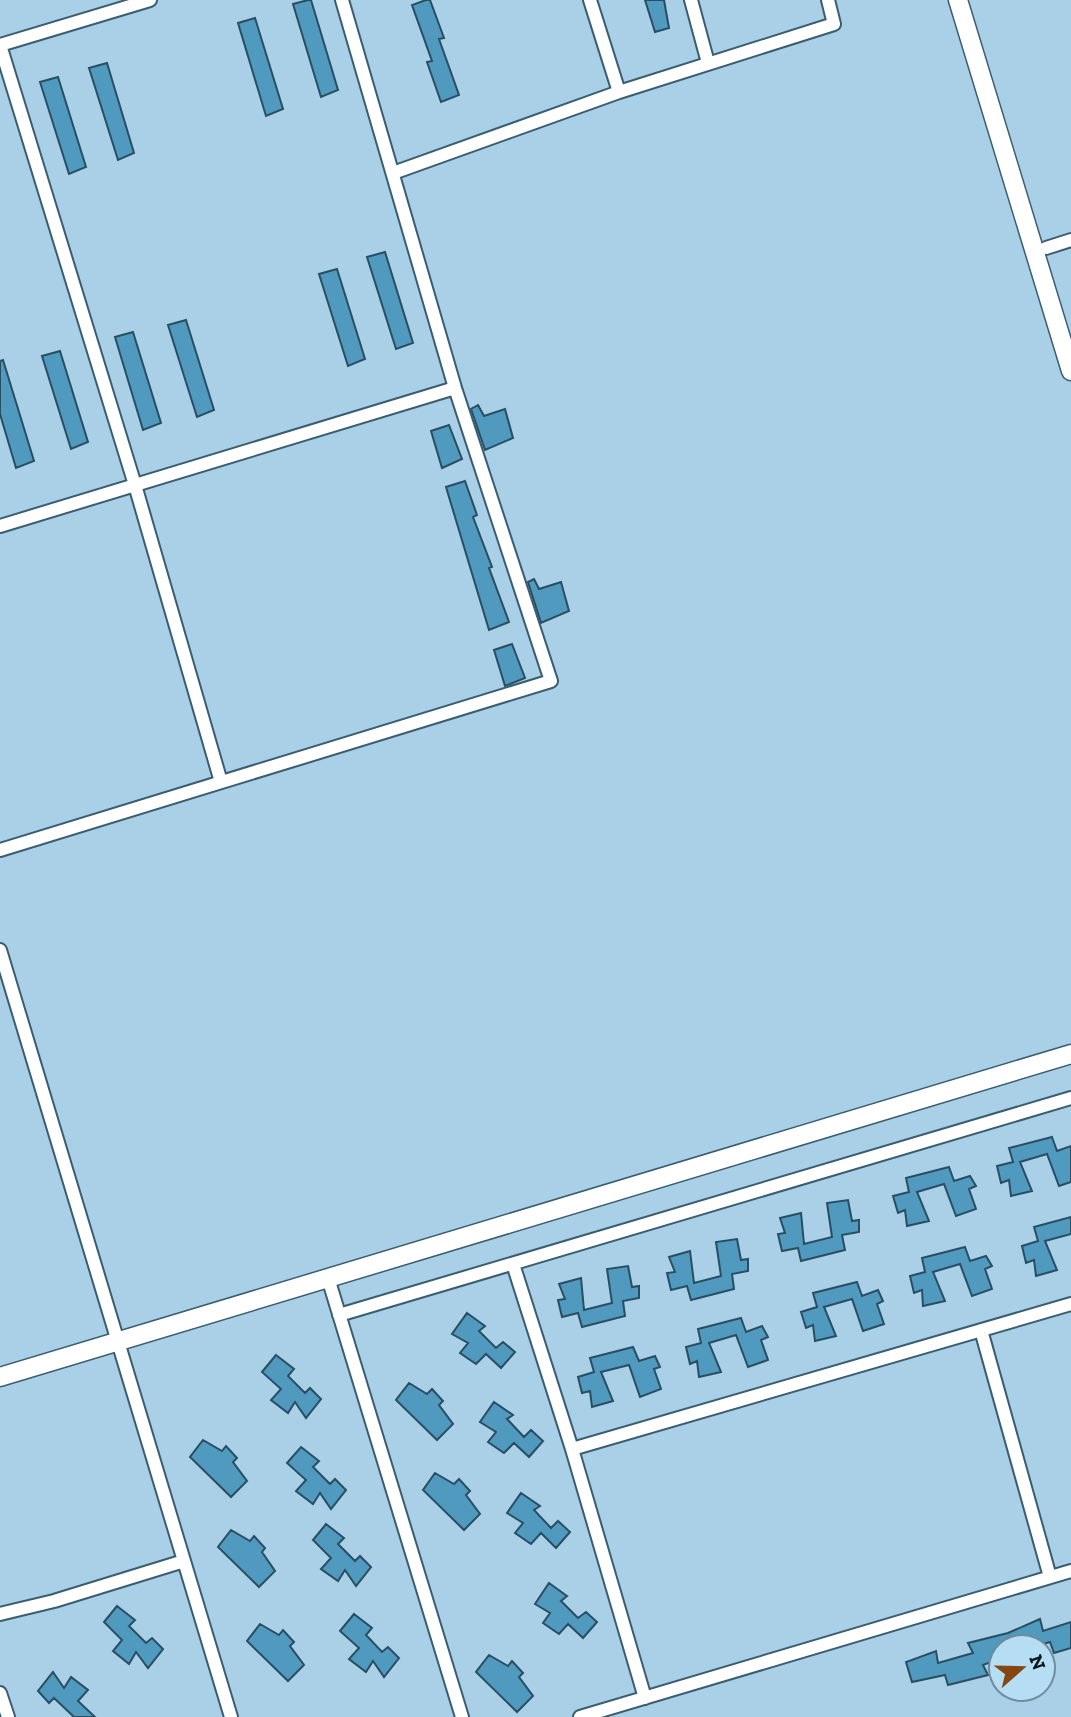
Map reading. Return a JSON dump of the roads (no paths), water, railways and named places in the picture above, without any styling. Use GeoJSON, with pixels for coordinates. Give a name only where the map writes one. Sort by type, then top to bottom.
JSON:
{"type":"FeatureCollection","features":[{"type":"Feature","properties":{"kind":"street"},"geometry":{"type":"LineString","coordinates":[[150,0],[0,45],[135,485],[221,782]]}},
{"type":"Feature","properties":{"kind":"street"},"geometry":{"type":"LineString","coordinates":[[0,850],[551,681],[455,388],[342,0]]}},
{"type":"Feature","properties":{"kind":"street"},"geometry":{"type":"LineString","coordinates":[[590,0],[619,92]]}},
{"type":"Feature","properties":{"kind":"street"},"geometry":{"type":"LineString","coordinates":[[691,0],[708,63]]}},
{"type":"Feature","properties":{"kind":"street"},"geometry":{"type":"LineString","coordinates":[[393,173],[619,92],[834,24],[828,0]]}},
{"type":"Feature","properties":{"kind":"street"},"geometry":{"type":"LineString","coordinates":[[958,0],[1071,371]]}},
{"type":"Feature","properties":{"kind":"street"},"geometry":{"type":"LineString","coordinates":[[971,0],[1071,330]]}},
{"type":"Feature","properties":{"kind":"street"},"geometry":{"type":"LineString","coordinates":[[1046,248],[1071,240]]}},
{"type":"Feature","properties":{"kind":"street"},"geometry":{"type":"LineString","coordinates":[[0,526],[455,388]]}},
{"type":"Feature","properties":{"kind":"street"},"geometry":{"type":"LineString","coordinates":[[0,950],[230,1717]]}},
{"type":"Feature","properties":{"kind":"street"},"geometry":{"type":"LineString","coordinates":[[0,1377],[1071,1054]]}},
{"type":"Feature","properties":{"kind":"street"},"geometry":{"type":"LineString","coordinates":[[339,1315],[1071,1098]]}},
{"type":"Feature","properties":{"kind":"street"},"geometry":{"type":"LineString","coordinates":[[513,1264],[572,1449],[645,1698]]}},
{"type":"Feature","properties":{"kind":"street"},"geometry":{"type":"LineString","coordinates":[[328,1278],[462,1717]]}},
{"type":"Feature","properties":{"kind":"street"},"geometry":{"type":"LineString","coordinates":[[572,1449],[1071,1304]]}},
{"type":"Feature","properties":{"kind":"street"},"geometry":{"type":"LineString","coordinates":[[981,1330],[1050,1577]]}},
{"type":"Feature","properties":{"kind":"street"},"geometry":{"type":"LineString","coordinates":[[0,1614],[54,1601],[184,1561]]}},
{"type":"Feature","properties":{"kind":"street"},"geometry":{"type":"LineString","coordinates":[[580,1717],[612,1712],[645,1698],[1071,1571]]}},
{"type":"Feature","properties":{"kind":"street"},"geometry":{"type":"LineString","coordinates":[[0,1693],[8,1717]]}}]}
